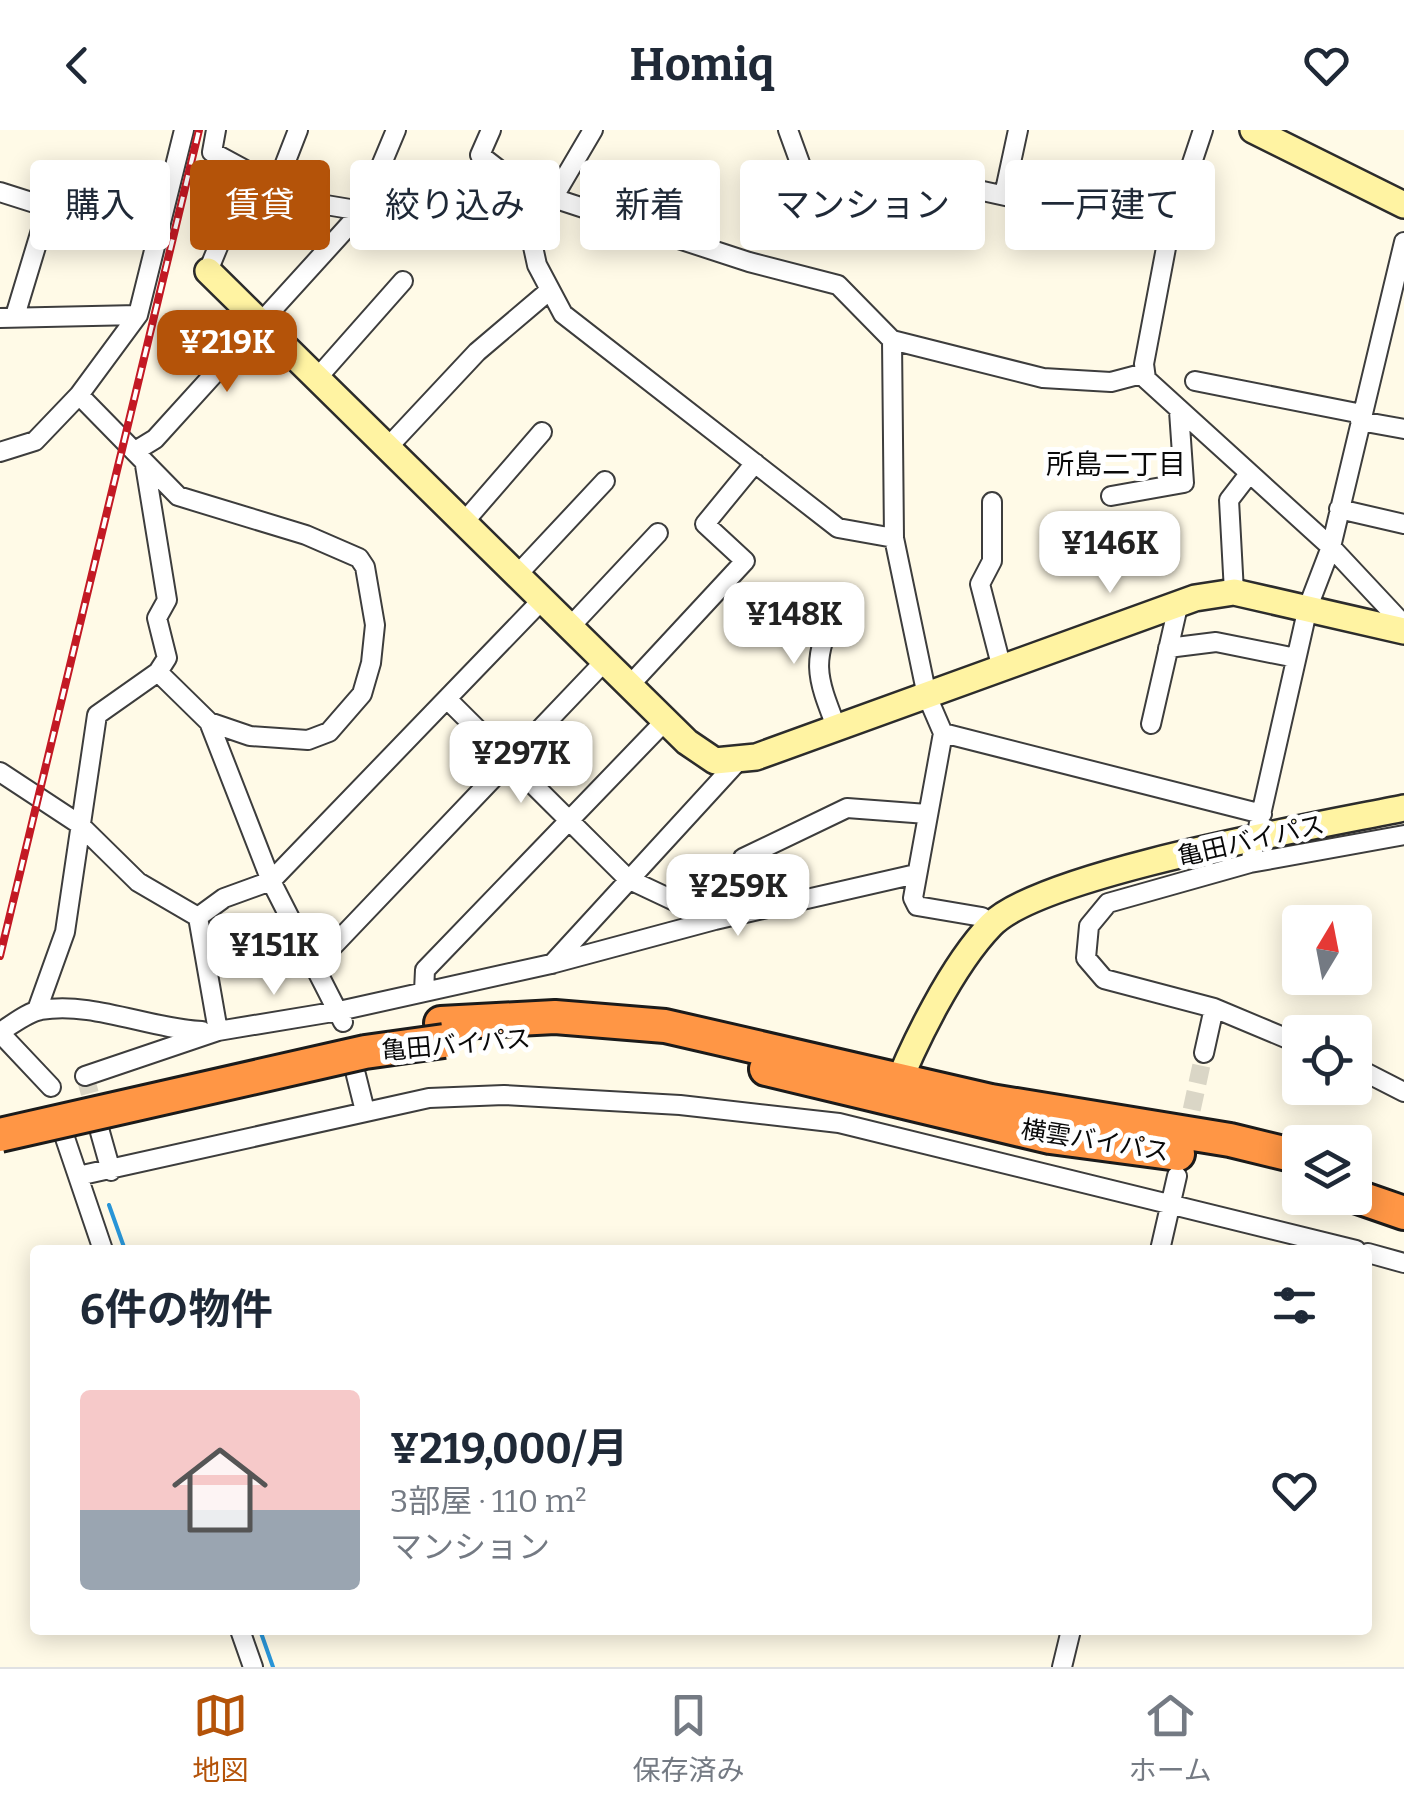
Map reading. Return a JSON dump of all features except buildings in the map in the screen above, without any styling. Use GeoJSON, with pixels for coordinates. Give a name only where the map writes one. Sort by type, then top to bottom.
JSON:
{"type":"FeatureCollection","features":[{"type":"Feature","properties":{"kind":"highway","name":"亀田バイパス"},"geometry":{"type":"LineString","coordinates":[[0,1113],[332,1038],[443,1032],[555,1017],[651,1024],[712,1034],[895,1091]]}},
{"type":"Feature","properties":{"kind":"highway","name":"亀田バイパス"},"geometry":{"type":"LineString","coordinates":[[0,1135],[443,1032]]}},
{"type":"Feature","properties":{"kind":"highway","name":"横雲バイパス"},"geometry":{"type":"LineString","coordinates":[[895,1091],[1282,1154]]}},
{"type":"Feature","properties":{"kind":"highway","name":"横雲バイパス"},"geometry":{"type":"LineString","coordinates":[[895,1091],[1050,1137],[1226,1162],[1282,1175]]}},
{"type":"Feature","properties":{"kind":"highway"},"geometry":{"type":"LineString","coordinates":[[1372,1179],[1404,1190]]}},
{"type":"Feature","properties":{"kind":"highway"},"geometry":{"type":"LineString","coordinates":[[1372,1202],[1404,1213]]}},
{"type":"Feature","properties":{"kind":"street"},"geometry":{"type":"LineString","coordinates":[[170,188],[184,130]]}},
{"type":"Feature","properties":{"kind":"street"},"geometry":{"type":"LineString","coordinates":[[216,130],[212,152],[227,160]]}},
{"type":"Feature","properties":{"kind":"street"},"geometry":{"type":"LineString","coordinates":[[286,160],[298,130]]}},
{"type":"Feature","properties":{"kind":"street"},"geometry":{"type":"LineString","coordinates":[[383,160],[396,130]]}},
{"type":"Feature","properties":{"kind":"street"},"geometry":{"type":"LineString","coordinates":[[486,160],[480,155],[491,130]]}},
{"type":"Feature","properties":{"kind":"street"},"geometry":{"type":"LineString","coordinates":[[560,172],[593,130]]}},
{"type":"Feature","properties":{"kind":"street"},"geometry":{"type":"LineString","coordinates":[[788,130],[799,160]]}},
{"type":"Feature","properties":{"kind":"street"},"geometry":{"type":"LineString","coordinates":[[985,192],[1004,196],[1018,130]]}},
{"type":"Feature","properties":{"kind":"street"},"geometry":{"type":"LineString","coordinates":[[1194,160],[1204,130]]}},
{"type":"Feature","properties":{"kind":"street"},"geometry":{"type":"LineString","coordinates":[[1253,130],[1293,141],[1404,205]]}},
{"type":"Feature","properties":{"kind":"street"},"geometry":{"type":"LineString","coordinates":[[0,192],[30,201]]}},
{"type":"Feature","properties":{"kind":"street"},"geometry":{"type":"LineString","coordinates":[[560,206],[838,284],[892,340],[1043,378],[1111,382],[1145,373]]}},
{"type":"Feature","properties":{"kind":"street"},"geometry":{"type":"LineString","coordinates":[[37,1010],[65,932],[79,824],[94,756],[97,715],[158,672],[167,658],[157,618],[167,600],[141,458],[350,224]]}},
{"type":"Feature","properties":{"kind":"street"},"geometry":{"type":"LineString","coordinates":[[1250,863],[1308,607],[1331,547],[1404,242]]}},
{"type":"Feature","properties":{"kind":"street"},"geometry":{"type":"LineString","coordinates":[[32,250],[8,317],[138,316]]}},
{"type":"Feature","properties":{"kind":"street"},"geometry":{"type":"LineString","coordinates":[[0,452],[35,441],[80,395],[138,316],[155,250]]}},
{"type":"Feature","properties":{"kind":"street"},"geometry":{"type":"LineString","coordinates":[[217,250],[208,271],[264,321],[665,721],[715,761],[740,760],[837,729],[1179,602],[1234,592],[1404,628]]}},
{"type":"Feature","properties":{"kind":"street"},"geometry":{"type":"LineString","coordinates":[[537,250],[537,265],[564,314],[838,528],[894,538]]}},
{"type":"Feature","properties":{"kind":"street"},"geometry":{"type":"LineString","coordinates":[[1166,250],[1146,379],[1331,547],[1404,628]]}},
{"type":"Feature","properties":{"kind":"street"},"geometry":{"type":"LineString","coordinates":[[318,376],[404,281]]}},
{"type":"Feature","properties":{"kind":"street"},"geometry":{"type":"LineString","coordinates":[[389,446],[477,352],[550,290]]}},
{"type":"Feature","properties":{"kind":"street"},"geometry":{"type":"LineString","coordinates":[[892,340],[894,538],[926,696],[943,734],[916,874],[917,906],[982,918],[991,925]]}},
{"type":"Feature","properties":{"kind":"street"},"geometry":{"type":"LineString","coordinates":[[1196,381],[1404,429]]}},
{"type":"Feature","properties":{"kind":"street"},"geometry":{"type":"LineString","coordinates":[[80,395],[178,496],[306,535],[359,558],[372,592],[373,644],[362,694],[329,732],[308,740],[250,736],[209,722]]}},
{"type":"Feature","properties":{"kind":"street"},"geometry":{"type":"LineString","coordinates":[[1111,496],[1184,484],[1179,411]]}},
{"type":"Feature","properties":{"kind":"street"},"geometry":{"type":"LineString","coordinates":[[464,522],[542,432]]}},
{"type":"Feature","properties":{"kind":"street"},"geometry":{"type":"LineString","coordinates":[[629,686],[745,561],[705,524],[755,463]]}},
{"type":"Feature","properties":{"kind":"street"},"geometry":{"type":"LineString","coordinates":[[1234,592],[1229,500],[1249,474]]}},
{"type":"Feature","properties":{"kind":"street"},"geometry":{"type":"LineString","coordinates":[[517,576],[605,481]]}},
{"type":"Feature","properties":{"kind":"street"},"geometry":{"type":"LineString","coordinates":[[992,502],[992,561],[980,584],[1001,665]]}},
{"type":"Feature","properties":{"kind":"street"},"geometry":{"type":"LineString","coordinates":[[1339,509],[1404,524]]}},
{"type":"Feature","properties":{"kind":"street"},"geometry":{"type":"LineString","coordinates":[[569,628],[658,533]]}},
{"type":"Feature","properties":{"kind":"street"},"geometry":{"type":"LineString","coordinates":[[198,917],[224,898],[270,881],[541,601]]}},
{"type":"Feature","properties":{"kind":"street"},"geometry":{"type":"LineString","coordinates":[[1151,724],[1179,602]]}},
{"type":"Feature","properties":{"kind":"street"},"geometry":{"type":"LineString","coordinates":[[837,729],[816,674],[824,634],[838,606]]}},
{"type":"Feature","properties":{"kind":"street"},"geometry":{"type":"LineString","coordinates":[[1168,648],[1216,642],[1296,658]]}},
{"type":"Feature","properties":{"kind":"street"},"geometry":{"type":"LineString","coordinates":[[316,964],[604,662]]}},
{"type":"Feature","properties":{"kind":"street"},"geometry":{"type":"LineString","coordinates":[[158,672],[209,722],[270,881],[341,1017]]}},
{"type":"Feature","properties":{"kind":"street"},"geometry":{"type":"LineString","coordinates":[[448,700],[628,879],[715,920]]}},
{"type":"Feature","properties":{"kind":"street"},"geometry":{"type":"LineString","coordinates":[[424,991],[425,970],[665,721]]}},
{"type":"Feature","properties":{"kind":"street"},"geometry":{"type":"LineString","coordinates":[[943,734],[1260,826]]}},
{"type":"Feature","properties":{"kind":"street"},"geometry":{"type":"LineString","coordinates":[[552,964],[740,760]]}},
{"type":"Feature","properties":{"kind":"street"},"geometry":{"type":"LineString","coordinates":[[0,772],[79,824],[138,882],[198,917],[218,1031]]}},
{"type":"Feature","properties":{"kind":"street"},"geometry":{"type":"LineString","coordinates":[[766,908],[744,858],[848,808],[927,814]]}},
{"type":"Feature","properties":{"kind":"street","name":"亀田バイパス"},"geometry":{"type":"LineString","coordinates":[[895,1091],[960,968],[991,925],[1012,908],[1072,885],[1260,826],[1404,808]]}},
{"type":"Feature","properties":{"kind":"street"},"geometry":{"type":"LineString","coordinates":[[1282,1036],[1214,1008],[1104,978],[1086,958],[1089,926],[1108,903],[1250,863],[1404,835]]}},
{"type":"Feature","properties":{"kind":"street"},"geometry":{"type":"LineString","coordinates":[[51,1087],[0,1033],[37,1010],[72,1009],[167,1030],[218,1031],[341,1017],[424,991],[552,964],[715,920],[916,874]]}},
{"type":"Feature","properties":{"kind":"street"},"geometry":{"type":"LineString","coordinates":[[1204,1053],[1214,1008]]}},
{"type":"Feature","properties":{"kind":"street"},"geometry":{"type":"LineString","coordinates":[[86,1076],[218,1031]]}},
{"type":"Feature","properties":{"kind":"street"},"geometry":{"type":"LineString","coordinates":[[356,1075],[365,1111]]}},
{"type":"Feature","properties":{"kind":"street"},"geometry":{"type":"LineString","coordinates":[[1372,1076],[1404,1092]]}},
{"type":"Feature","properties":{"kind":"street"},"geometry":{"type":"LineString","coordinates":[[880,1133],[895,1091]]}},
{"type":"Feature","properties":{"kind":"street"},"geometry":{"type":"LineString","coordinates":[[78,1176],[430,1098],[504,1095],[680,1106],[839,1124],[1336,1245]]}},
{"type":"Feature","properties":{"kind":"street"},"geometry":{"type":"LineString","coordinates":[[100,1132],[111,1171]]}},
{"type":"Feature","properties":{"kind":"street"},"geometry":{"type":"LineString","coordinates":[[65,1138],[101,1245]]}},
{"type":"Feature","properties":{"kind":"street"},"geometry":{"type":"LineString","coordinates":[[1161,1245],[1177,1176]]}},
{"type":"Feature","properties":{"kind":"street"},"geometry":{"type":"LineString","coordinates":[[1372,1254],[1404,1263]]}},
{"type":"Feature","properties":{"kind":"street"},"geometry":{"type":"LineString","coordinates":[[242,1635],[254,1667]]}},
{"type":"Feature","properties":{"kind":"street"},"geometry":{"type":"LineString","coordinates":[[1062,1667],[1070,1635]]}},
{"type":"Feature","properties":{"kind":"waterway"},"geometry":{"type":"LineString","coordinates":[[109,1205],[123,1245]]}},
{"type":"Feature","properties":{"kind":"waterway"},"geometry":{"type":"LineString","coordinates":[[262,1635],[273,1667]]}},
{"type":"Feature","properties":{"kind":"tunnel"},"geometry":{"type":"LineString","coordinates":[[1186,1136],[1204,1053]]}},
{"type":"Feature","properties":{"kind":"tunnel"},"geometry":{"type":"LineString","coordinates":[[85,1076],[97,1119]]}},
{"type":"Feature","properties":{"kind":"railway"},"geometry":{"type":"LineString","coordinates":[[0,956],[199,130]]}},
{"type":"Feature","properties":{"kind":"district","name":"所島二丁目"},"geometry":{"type":"Point","coordinates":[1116,464]}}]}
